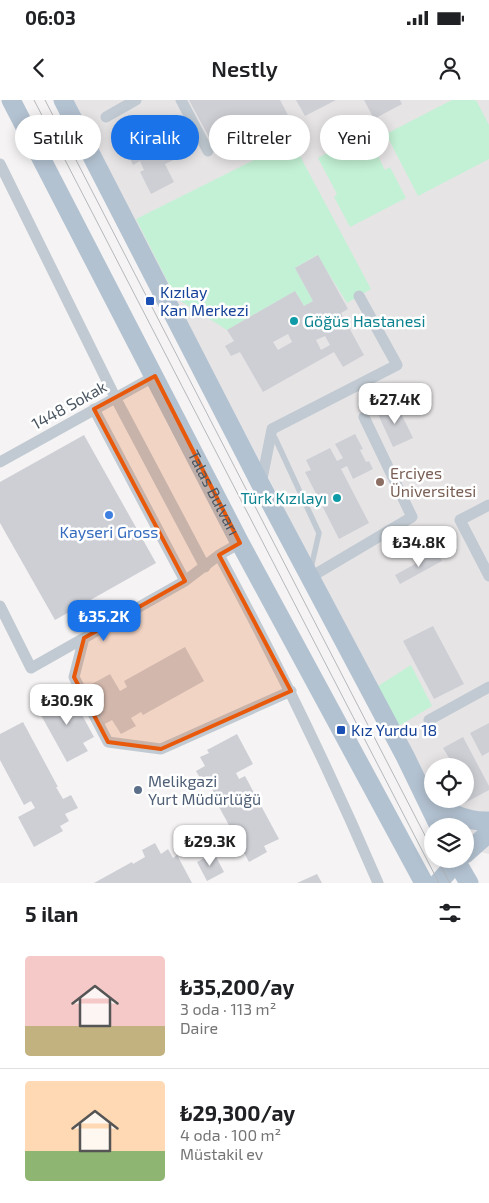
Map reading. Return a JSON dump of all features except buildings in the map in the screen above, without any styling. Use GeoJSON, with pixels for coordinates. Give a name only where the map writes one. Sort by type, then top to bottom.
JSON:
{"type":"FeatureCollection","features":[{"type":"Feature","properties":{"kind":"main road","name":"Talas Bulvarı"},"geometry":{"type":"LineString","coordinates":[[11,100],[240,543],[424,883]]}},
{"type":"Feature","properties":{"kind":"main road"},"geometry":{"type":"LineString","coordinates":[[63,100],[309,578],[405,756],[435,818]]}},
{"type":"Feature","properties":{"kind":"main road"},"geometry":{"type":"LineString","coordinates":[[421,789],[448,812],[467,818],[489,820]]}},
{"type":"Feature","properties":{"kind":"main road"},"geometry":{"type":"LineString","coordinates":[[474,846],[489,833]]}},
{"type":"Feature","properties":{"kind":"main road"},"geometry":{"type":"LineString","coordinates":[[438,883],[451,868]]}},
{"type":"Feature","properties":{"kind":"main road"},"geometry":{"type":"LineString","coordinates":[[463,868],[469,883]]}},
{"type":"Feature","properties":{"kind":"street"},"geometry":{"type":"LineString","coordinates":[[106,117],[135,100]]}},
{"type":"Feature","properties":{"kind":"street"},"geometry":{"type":"LineString","coordinates":[[182,100],[208,151]]}},
{"type":"Feature","properties":{"kind":"street"},"geometry":{"type":"LineString","coordinates":[[0,164],[115,397],[205,567]]}},
{"type":"Feature","properties":{"kind":"street"},"geometry":{"type":"LineString","coordinates":[[261,485],[272,429],[397,365],[359,296]]}},
{"type":"Feature","properties":{"kind":"street","name":"1448 Sokak"},"geometry":{"type":"LineString","coordinates":[[0,462],[94,408],[155,376]]}},
{"type":"Feature","properties":{"kind":"street"},"geometry":{"type":"LineString","coordinates":[[94,408],[185,581]]}},
{"type":"Feature","properties":{"kind":"street"},"geometry":{"type":"LineString","coordinates":[[309,578],[412,517],[364,417]]}},
{"type":"Feature","properties":{"kind":"street"},"geometry":{"type":"LineString","coordinates":[[489,505],[460,520],[489,576]]}},
{"type":"Feature","properties":{"kind":"street"},"geometry":{"type":"LineString","coordinates":[[0,606],[30,668],[185,581],[219,555],[240,543]]}},
{"type":"Feature","properties":{"kind":"street"},"geometry":{"type":"LineString","coordinates":[[219,555],[291,692],[378,883]]}},
{"type":"Feature","properties":{"kind":"street"},"geometry":{"type":"LineString","coordinates":[[84,638],[74,678],[108,742],[161,748],[291,692]]}},
{"type":"Feature","properties":{"kind":"street"},"geometry":{"type":"LineString","coordinates":[[429,720],[489,687]]}},
{"type":"Feature","properties":{"kind":"lane"},"geometry":{"type":"LineString","coordinates":[[275,438],[319,533],[309,578]]}},
{"type":"Feature","properties":{"kind":"highlighted area"},"geometry":{"type":"Polygon","coordinates":[[[155,376],[240,543],[219,555],[291,691],[161,749],[108,742],[74,677],[84,638],[185,581],[94,409],[155,376]]]}},
{"type":"Feature","properties":{"kind":"shaded area","name":"Erciyes Üniversitesi"},"geometry":{"type":"Polygon","coordinates":[[[72,100],[489,100],[489,854],[474,850],[474,818],[446,818],[441,808],[474,808],[474,758],[424,758],[424,778],[101,156],[101,115],[80,115],[72,100]]]}},
{"type":"Feature","properties":{"kind":"green space"},"geometry":{"type":"Polygon","coordinates":[[[452,100],[476,100],[489,125],[489,159],[418,196],[389,140],[389,132],[452,100]]]}},
{"type":"Feature","properties":{"kind":"green space"},"geometry":{"type":"Polygon","coordinates":[[[320,157],[320,160],[380,160],[385,170],[390,167],[406,198],[350,227],[334,197],[337,194],[318,158],[320,157]]]}},
{"type":"Feature","properties":{"kind":"green space"},"geometry":{"type":"Polygon","coordinates":[[[254,160],[302,160],[371,289],[347,303],[317,255],[295,268],[313,301],[304,306],[295,291],[227,330],[176,298],[136,219],[254,160]]]}},
{"type":"Feature","properties":{"kind":"green space"},"geometry":{"type":"Polygon","coordinates":[[[411,665],[432,706],[399,726],[378,686],[411,665]]]}},
{"type":"Feature","properties":{"kind":"tram line"},"geometry":{"type":"LineString","coordinates":[[34,100],[439,883]]}},
{"type":"Feature","properties":{"kind":"tram line"},"geometry":{"type":"LineString","coordinates":[[45,100],[424,834]]}},
{"type":"Feature","properties":{"kind":"tram line"},"geometry":{"type":"LineString","coordinates":[[442,868],[450,883]]}},
{"type":"Feature","properties":{"kind":"place","name":"Kızılay Kan Merkezi"},"geometry":{"type":"Point","coordinates":[150,301]}},
{"type":"Feature","properties":{"kind":"place","name":"Göğüs Hastanesi"},"geometry":{"type":"Point","coordinates":[294,321]}},
{"type":"Feature","properties":{"kind":"place","name":"Erciyes Üniversitesi"},"geometry":{"type":"Point","coordinates":[380,482]}},
{"type":"Feature","properties":{"kind":"place","name":"Türk Kızılayı"},"geometry":{"type":"Point","coordinates":[337,498]}},
{"type":"Feature","properties":{"kind":"place","name":"Kayseri Gross"},"geometry":{"type":"Point","coordinates":[109,515]}},
{"type":"Feature","properties":{"kind":"place","name":"Kız Yurdu 18"},"geometry":{"type":"Point","coordinates":[341,730]}},
{"type":"Feature","properties":{"kind":"place","name":"Melikgazi Yurt Müdürlüğü"},"geometry":{"type":"Point","coordinates":[138,790]}}]}
